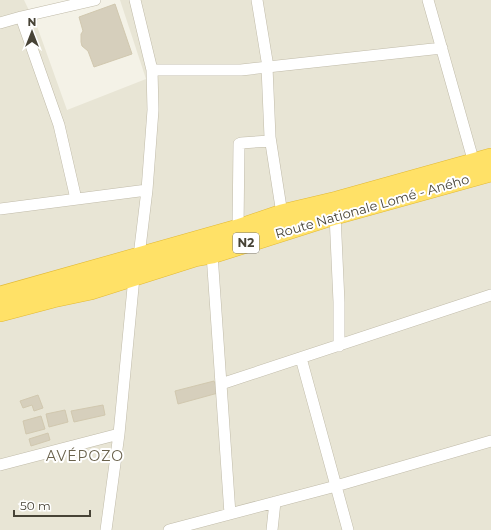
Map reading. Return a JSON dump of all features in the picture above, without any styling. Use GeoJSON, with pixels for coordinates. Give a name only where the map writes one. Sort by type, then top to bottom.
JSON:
{"type":"FeatureCollection","features":[{"type":"Feature","properties":{"kind":"highway","name":"Route Nationale Lomé - Aného"},"geometry":{"type":"LineString","coordinates":[[0,296],[238,229],[282,214],[337,201],[482,160]]}},
{"type":"Feature","properties":{"kind":"highway","name":"Route Nationale Lomé - Aného"},"geometry":{"type":"LineString","coordinates":[[0,312],[91,290],[195,257],[212,254],[335,214],[491,172]]}},
{"type":"Feature","properties":{"kind":"street"},"geometry":{"type":"LineString","coordinates":[[0,23],[95,0]]}},
{"type":"Feature","properties":{"kind":"street"},"geometry":{"type":"LineString","coordinates":[[106,530],[119,434],[134,277],[139,256],[147,190],[153,110],[152,70],[135,0]]}},
{"type":"Feature","properties":{"kind":"street"},"geometry":{"type":"LineString","coordinates":[[257,0],[268,67],[270,141],[282,214]]}},
{"type":"Feature","properties":{"kind":"street"},"geometry":{"type":"LineString","coordinates":[[428,0],[442,48],[482,160]]}},
{"type":"Feature","properties":{"kind":"street"},"geometry":{"type":"LineString","coordinates":[[21,17],[59,125],[76,199]]}},
{"type":"Feature","properties":{"kind":"street"},"geometry":{"type":"LineString","coordinates":[[152,70],[240,70],[442,48]]}},
{"type":"Feature","properties":{"kind":"street"},"geometry":{"type":"LineString","coordinates":[[238,229],[239,144],[270,141]]}},
{"type":"Feature","properties":{"kind":"street"},"geometry":{"type":"LineString","coordinates":[[0,209],[147,190]]}},
{"type":"Feature","properties":{"kind":"street"},"geometry":{"type":"LineString","coordinates":[[335,214],[339,302],[339,346]]}},
{"type":"Feature","properties":{"kind":"street"},"geometry":{"type":"LineString","coordinates":[[212,254],[230,514]]}},
{"type":"Feature","properties":{"kind":"street"},"geometry":{"type":"LineString","coordinates":[[221,384],[491,295]]}},
{"type":"Feature","properties":{"kind":"street"},"geometry":{"type":"LineString","coordinates":[[301,358],[348,530]]}},
{"type":"Feature","properties":{"kind":"street"},"geometry":{"type":"LineString","coordinates":[[0,465],[119,434]]}},
{"type":"Feature","properties":{"kind":"street"},"geometry":{"type":"LineString","coordinates":[[169,530],[336,486],[491,441]]}},
{"type":"Feature","properties":{"kind":"street"},"geometry":{"type":"LineString","coordinates":[[272,530],[274,502]]}},
{"type":"Feature","properties":{"kind":"shaded area"},"geometry":{"type":"Polygon","coordinates":[[[0,0],[24,0],[38,29],[67,110],[146,79],[120,0],[491,0],[491,530],[0,530],[0,0]]]}},
{"type":"Feature","properties":{"kind":"building"},"geometry":{"type":"Polygon","coordinates":[[[115,4],[132,54],[94,67],[88,51],[82,46],[81,34],[83,31],[79,17],[115,4]]]}},
{"type":"Feature","properties":{"kind":"building"},"geometry":{"type":"Polygon","coordinates":[[[214,381],[218,393],[178,404],[175,391],[214,381]]]}},
{"type":"Feature","properties":{"kind":"building"},"geometry":{"type":"Polygon","coordinates":[[[38,395],[43,408],[34,411],[32,405],[23,408],[20,401],[38,395]]]}},
{"type":"Feature","properties":{"kind":"building"},"geometry":{"type":"Polygon","coordinates":[[[103,405],[105,415],[74,422],[71,411],[103,405]]]}},
{"type":"Feature","properties":{"kind":"building"},"geometry":{"type":"Polygon","coordinates":[[[65,410],[68,422],[49,427],[46,414],[65,410]]]}},
{"type":"Feature","properties":{"kind":"building"},"geometry":{"type":"Polygon","coordinates":[[[41,416],[45,429],[26,434],[23,421],[41,416]]]}},
{"type":"Feature","properties":{"kind":"building"},"geometry":{"type":"Polygon","coordinates":[[[48,433],[50,440],[31,446],[29,439],[48,433]]]}},
{"type":"Feature","properties":{"kind":"district","name":"AVÉPOZO"},"geometry":{"type":"Point","coordinates":[85,456]}}]}
